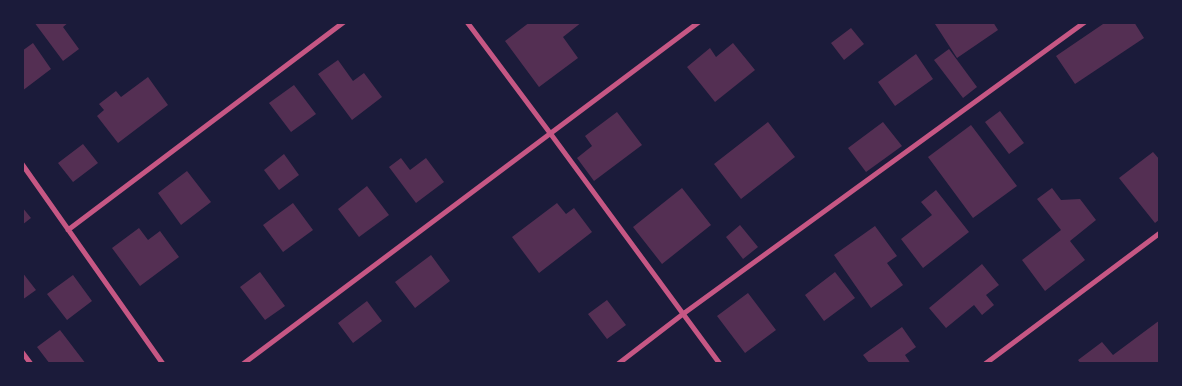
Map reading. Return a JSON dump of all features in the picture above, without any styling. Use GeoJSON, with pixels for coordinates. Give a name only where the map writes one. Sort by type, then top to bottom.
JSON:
{"type":"FeatureCollection","features":[{"type":"Feature","properties":{"kind":"street"},"geometry":{"type":"LineString","coordinates":[[68,230],[344,22]]}},
{"type":"Feature","properties":{"kind":"street"},"geometry":{"type":"LineString","coordinates":[[467,22],[720,364]]}},
{"type":"Feature","properties":{"kind":"street"},"geometry":{"type":"LineString","coordinates":[[244,364],[699,22]]}},
{"type":"Feature","properties":{"kind":"street"},"geometry":{"type":"LineString","coordinates":[[618,364],[683,314],[1085,22]]}},
{"type":"Feature","properties":{"kind":"street"},"geometry":{"type":"LineString","coordinates":[[22,164],[163,364]]}},
{"type":"Feature","properties":{"kind":"street"},"geometry":{"type":"LineString","coordinates":[[985,364],[1160,233]]}},
{"type":"Feature","properties":{"kind":"street"},"geometry":{"type":"LineString","coordinates":[[22,352],[31,364]]}},
{"type":"Feature","properties":{"kind":"building"},"geometry":{"type":"Polygon","coordinates":[[[34,22],[69,22],[63,27],[79,49],[63,61],[34,22]]]}},
{"type":"Feature","properties":{"kind":"building"},"geometry":{"type":"Polygon","coordinates":[[[530,22],[582,22],[563,37],[578,58],[539,87],[505,41],[530,22]]]}},
{"type":"Feature","properties":{"kind":"building"},"geometry":{"type":"Polygon","coordinates":[[[937,22],[993,22],[998,30],[957,58],[935,24],[937,22]]]}},
{"type":"Feature","properties":{"kind":"building"},"geometry":{"type":"Polygon","coordinates":[[[1106,22],[1134,22],[1144,38],[1075,84],[1056,56],[1106,22]]]}},
{"type":"Feature","properties":{"kind":"building"},"geometry":{"type":"Polygon","coordinates":[[[851,28],[864,44],[844,60],[831,43],[851,28]]]}},
{"type":"Feature","properties":{"kind":"building"},"geometry":{"type":"Polygon","coordinates":[[[33,43],[51,69],[22,91],[22,51],[33,43]]]}},
{"type":"Feature","properties":{"kind":"building"},"geometry":{"type":"Polygon","coordinates":[[[733,43],[755,70],[715,102],[687,67],[710,48],[716,57],[733,43]]]}},
{"type":"Feature","properties":{"kind":"building"},"geometry":{"type":"Polygon","coordinates":[[[949,49],[977,87],[963,98],[934,60],[949,49]]]}},
{"type":"Feature","properties":{"kind":"building"},"geometry":{"type":"Polygon","coordinates":[[[916,54],[933,79],[895,106],[878,82],[916,54]]]}},
{"type":"Feature","properties":{"kind":"building"},"geometry":{"type":"Polygon","coordinates":[[[338,60],[353,81],[364,73],[382,97],[352,120],[318,74],[338,60]]]}},
{"type":"Feature","properties":{"kind":"building"},"geometry":{"type":"Polygon","coordinates":[[[148,77],[168,105],[118,143],[97,116],[104,110],[99,104],[116,91],[121,97],[148,77]]]}},
{"type":"Feature","properties":{"kind":"building"},"geometry":{"type":"Polygon","coordinates":[[[294,85],[316,114],[291,132],[269,103],[294,85]]]}},
{"type":"Feature","properties":{"kind":"building"},"geometry":{"type":"Polygon","coordinates":[[[1000,111],[1024,143],[1009,154],[985,122],[1000,111]]]}},
{"type":"Feature","properties":{"kind":"building"},"geometry":{"type":"Polygon","coordinates":[[[617,112],[642,145],[594,181],[577,158],[592,146],[585,136],[617,112]]]}},
{"type":"Feature","properties":{"kind":"building"},"geometry":{"type":"Polygon","coordinates":[[[768,122],[795,157],[741,199],[714,164],[768,122]]]}},
{"type":"Feature","properties":{"kind":"building"},"geometry":{"type":"Polygon","coordinates":[[[883,122],[902,146],[866,172],[848,148],[883,122]]]}},
{"type":"Feature","properties":{"kind":"building"},"geometry":{"type":"Polygon","coordinates":[[[971,125],[1017,186],[973,218],[928,157],[971,125]]]}},
{"type":"Feature","properties":{"kind":"building"},"geometry":{"type":"Polygon","coordinates":[[[83,144],[98,163],[73,182],[58,163],[83,144]]]}},
{"type":"Feature","properties":{"kind":"building"},"geometry":{"type":"Polygon","coordinates":[[[1153,152],[1160,160],[1160,219],[1155,223],[1119,178],[1153,152]]]}},
{"type":"Feature","properties":{"kind":"building"},"geometry":{"type":"Polygon","coordinates":[[[284,154],[299,175],[279,190],[264,170],[284,154]]]}},
{"type":"Feature","properties":{"kind":"building"},"geometry":{"type":"Polygon","coordinates":[[[401,158],[410,170],[426,158],[444,182],[416,203],[389,167],[401,158]]]}},
{"type":"Feature","properties":{"kind":"building"},"geometry":{"type":"Polygon","coordinates":[[[187,171],[211,202],[181,225],[158,193],[187,171]]]}},
{"type":"Feature","properties":{"kind":"building"},"geometry":{"type":"Polygon","coordinates":[[[367,186],[389,215],[359,237],[338,209],[367,186]]]}},
{"type":"Feature","properties":{"kind":"building"},"geometry":{"type":"Polygon","coordinates":[[[682,188],[711,225],[662,264],[633,227],[682,188]]]}},
{"type":"Feature","properties":{"kind":"building"},"geometry":{"type":"Polygon","coordinates":[[[1052,188],[1061,200],[1080,199],[1096,220],[1070,241],[1085,260],[1045,291],[1022,260],[1061,230],[1037,199],[1052,188]]]}},
{"type":"Feature","properties":{"kind":"building"},"geometry":{"type":"Polygon","coordinates":[[[936,190],[969,232],[923,268],[901,239],[932,215],[921,202],[936,190]]]}},
{"type":"Feature","properties":{"kind":"building"},"geometry":{"type":"Polygon","coordinates":[[[293,203],[313,230],[283,252],[263,225],[293,203]]]}},
{"type":"Feature","properties":{"kind":"building"},"geometry":{"type":"Polygon","coordinates":[[[557,203],[566,214],[574,208],[592,232],[539,273],[512,237],[557,203]]]}},
{"type":"Feature","properties":{"kind":"building"},"geometry":{"type":"Polygon","coordinates":[[[22,207],[31,218],[22,225],[22,207]]]}},
{"type":"Feature","properties":{"kind":"building"},"geometry":{"type":"Polygon","coordinates":[[[740,225],[758,247],[743,259],[726,237],[740,225]]]}},
{"type":"Feature","properties":{"kind":"building"},"geometry":{"type":"Polygon","coordinates":[[[875,226],[897,256],[887,263],[903,285],[871,308],[834,255],[875,226]]]}},
{"type":"Feature","properties":{"kind":"building"},"geometry":{"type":"Polygon","coordinates":[[[139,228],[148,240],[160,231],[179,257],[140,286],[112,248],[139,228]]]}},
{"type":"Feature","properties":{"kind":"building"},"geometry":{"type":"Polygon","coordinates":[[[431,255],[450,281],[415,308],[395,282],[431,255]]]}},
{"type":"Feature","properties":{"kind":"building"},"geometry":{"type":"Polygon","coordinates":[[[982,264],[999,285],[986,295],[994,305],[982,315],[974,305],[946,328],[929,308],[982,264]]]}},
{"type":"Feature","properties":{"kind":"building"},"geometry":{"type":"Polygon","coordinates":[[[22,272],[36,290],[22,300],[22,272]]]}},
{"type":"Feature","properties":{"kind":"building"},"geometry":{"type":"Polygon","coordinates":[[[260,272],[285,306],[265,320],[240,287],[260,272]]]}},
{"type":"Feature","properties":{"kind":"building"},"geometry":{"type":"Polygon","coordinates":[[[835,272],[855,298],[824,321],[805,295],[835,272]]]}},
{"type":"Feature","properties":{"kind":"building"},"geometry":{"type":"Polygon","coordinates":[[[73,275],[92,301],[67,320],[47,294],[73,275]]]}},
{"type":"Feature","properties":{"kind":"building"},"geometry":{"type":"Polygon","coordinates":[[[748,293],[776,330],[745,353],[717,316],[748,293]]]}},
{"type":"Feature","properties":{"kind":"building"},"geometry":{"type":"Polygon","coordinates":[[[607,300],[626,325],[607,339],[588,314],[607,300]]]}},
{"type":"Feature","properties":{"kind":"building"},"geometry":{"type":"Polygon","coordinates":[[[367,301],[382,321],[353,343],[338,323],[367,301]]]}},
{"type":"Feature","properties":{"kind":"building"},"geometry":{"type":"Polygon","coordinates":[[[1160,320],[1159,364],[1081,364],[1078,360],[1102,342],[1113,355],[1160,320]]]}},
{"type":"Feature","properties":{"kind":"building"},"geometry":{"type":"Polygon","coordinates":[[[902,327],[916,347],[905,355],[911,364],[870,364],[863,355],[902,327]]]}},
{"type":"Feature","properties":{"kind":"building"},"geometry":{"type":"Polygon","coordinates":[[[60,330],[86,364],[50,364],[37,347],[60,330]]]}}]}
